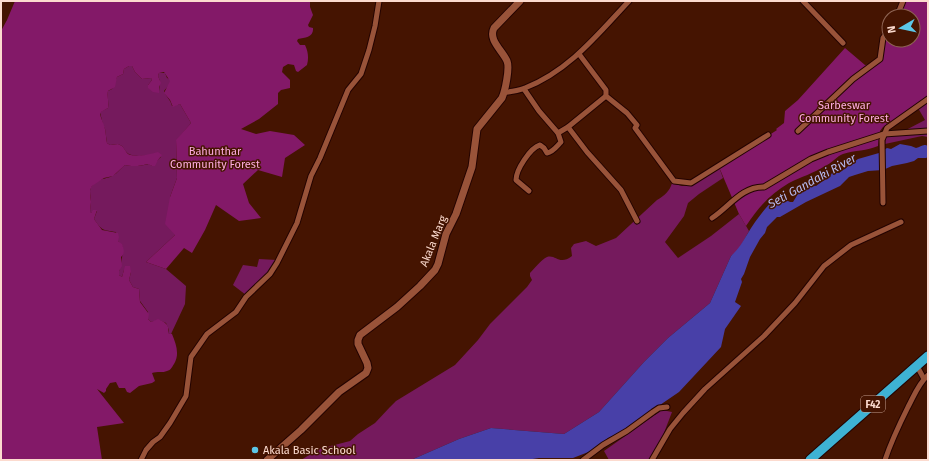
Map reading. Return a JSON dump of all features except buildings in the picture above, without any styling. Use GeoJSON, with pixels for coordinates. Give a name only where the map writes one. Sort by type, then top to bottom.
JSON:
{"type":"FeatureCollection","features":[{"type":"Feature","properties":{"kind":"highway","name":"F42"},"geometry":{"type":"LineString","coordinates":[[810,460],[928,356]]}},
{"type":"Feature","properties":{"kind":"main road","name":"Akala Marg"},"geometry":{"type":"LineString","coordinates":[[267,460],[282,445],[301,430],[339,392],[366,373],[368,368],[367,363],[358,344],[360,335],[397,307],[435,270],[446,234],[456,214],[474,161],[477,130],[502,98],[504,93],[508,62],[493,39],[492,31],[520,1]]}},
{"type":"Feature","properties":{"kind":"street"},"geometry":{"type":"LineString","coordinates":[[141,460],[146,450],[170,423],[186,396],[191,357],[207,334],[236,312],[246,297],[270,274],[277,263],[297,222],[311,176],[348,90],[361,74],[371,44],[378,1]]}},
{"type":"Feature","properties":{"kind":"street"},"geometry":{"type":"LineString","coordinates":[[504,93],[524,89],[554,73],[579,54],[629,1]]}},
{"type":"Feature","properties":{"kind":"street"},"geometry":{"type":"LineString","coordinates":[[803,1],[843,43]]}},
{"type":"Feature","properties":{"kind":"street"},"geometry":{"type":"LineString","coordinates":[[798,131],[853,79],[880,59],[882,48]]}},
{"type":"Feature","properties":{"kind":"street"},"geometry":{"type":"LineString","coordinates":[[579,54],[606,90],[606,96]]}},
{"type":"Feature","properties":{"kind":"street"},"geometry":{"type":"LineString","coordinates":[[524,89],[538,110],[558,133],[561,142],[551,152],[547,153],[540,145],[535,147],[527,155],[516,180],[529,191]]}},
{"type":"Feature","properties":{"kind":"street"},"geometry":{"type":"LineString","coordinates":[[558,133],[606,96]]}},
{"type":"Feature","properties":{"kind":"street"},"geometry":{"type":"LineString","coordinates":[[606,96],[627,113],[636,125],[635,128],[674,181],[691,183],[768,135]]}},
{"type":"Feature","properties":{"kind":"street"},"geometry":{"type":"LineString","coordinates":[[884,203],[883,137],[886,128],[928,99]]}},
{"type":"Feature","properties":{"kind":"street"},"geometry":{"type":"LineString","coordinates":[[568,126],[587,152],[621,190],[637,221]]}},
{"type":"Feature","properties":{"kind":"street"},"geometry":{"type":"LineString","coordinates":[[712,218],[742,193],[758,187],[764,187],[812,159],[828,152],[883,137],[928,131]]}},
{"type":"Feature","properties":{"kind":"street"},"geometry":{"type":"LineString","coordinates":[[652,460],[670,429],[683,412],[705,389],[764,336],[795,303],[824,266],[851,245],[901,222]]}},
{"type":"Feature","properties":{"kind":"street"},"geometry":{"type":"LineString","coordinates":[[886,460],[896,431],[912,397],[926,377],[917,366]]}},
{"type":"Feature","properties":{"kind":"street"},"geometry":{"type":"LineString","coordinates":[[583,460],[589,454],[595,452],[603,445],[627,431],[652,412],[660,408],[667,407]]}},
{"type":"Feature","properties":{"kind":"shaded area"},"geometry":{"type":"Polygon","coordinates":[[[132,66],[135,72],[142,79],[151,78],[152,80],[148,85],[159,91],[159,73],[165,73],[167,78],[170,79],[170,83],[164,91],[165,93],[172,106],[180,104],[191,123],[176,141],[177,178],[170,197],[175,235],[146,262],[166,269],[186,286],[185,304],[171,334],[168,333],[169,330],[166,323],[159,320],[151,322],[148,319],[148,312],[140,301],[139,289],[133,287],[129,280],[131,272],[124,270],[122,277],[119,275],[123,247],[118,241],[116,232],[105,230],[99,226],[94,219],[97,211],[90,213],[90,191],[95,183],[112,176],[125,165],[137,166],[149,164],[152,166],[161,157],[153,154],[134,156],[127,153],[122,146],[118,144],[110,145],[107,143],[100,112],[108,108],[108,91],[112,89],[117,77],[123,74],[124,69],[132,66]]]}},
{"type":"Feature","properties":{"kind":"shaded area"},"geometry":{"type":"Polygon","coordinates":[[[928,101],[928,129],[904,131],[925,120],[918,108],[928,101]]]}},
{"type":"Feature","properties":{"kind":"shaded area"},"geometry":{"type":"Polygon","coordinates":[[[928,132],[928,137],[922,136],[885,144],[886,136],[928,132]]]}},
{"type":"Feature","properties":{"kind":"shaded area"},"geometry":{"type":"Polygon","coordinates":[[[900,144],[916,148],[926,145],[928,146],[928,157],[918,158],[914,161],[892,166],[883,170],[868,171],[849,177],[840,186],[806,202],[780,217],[777,217],[767,227],[765,233],[750,257],[741,279],[742,282],[735,302],[741,306],[725,329],[721,347],[679,392],[619,433],[608,438],[591,451],[573,458],[539,458],[526,460],[411,460],[459,439],[491,428],[564,434],[599,412],[668,338],[710,303],[731,256],[739,248],[751,228],[769,204],[785,193],[786,200],[793,202],[801,189],[806,188],[810,184],[816,186],[828,179],[832,173],[839,173],[858,159],[879,153],[887,148],[891,149],[900,144]]]}},
{"type":"Feature","properties":{"kind":"shaded area"},"geometry":{"type":"Polygon","coordinates":[[[719,167],[723,178],[688,203],[684,216],[665,242],[678,258],[711,236],[739,214],[749,231],[738,251],[731,256],[710,303],[668,338],[599,412],[564,434],[491,428],[459,439],[411,460],[301,460],[319,449],[350,441],[375,423],[396,401],[455,365],[478,340],[490,324],[527,287],[532,280],[530,273],[545,258],[553,257],[561,260],[568,259],[572,256],[571,248],[574,244],[586,241],[596,246],[616,238],[662,197],[670,188],[672,183],[682,186],[692,185],[719,167]]]}},
{"type":"Feature","properties":{"kind":"shaded area"},"geometry":{"type":"Polygon","coordinates":[[[259,259],[277,260],[265,278],[246,295],[233,285],[243,265],[257,267],[259,259]]]}},
{"type":"Feature","properties":{"kind":"shaded area"},"geometry":{"type":"Polygon","coordinates":[[[662,410],[672,412],[662,438],[650,460],[609,460],[604,451],[662,410]]]}},
{"type":"Feature","properties":{"kind":"green space","name":"Bahunthar Community Forest"},"geometry":{"type":"Polygon","coordinates":[[[15,1],[310,1],[310,7],[313,15],[308,25],[309,27],[313,28],[311,35],[298,39],[297,41],[300,45],[305,45],[306,47],[308,57],[307,65],[298,72],[296,71],[294,65],[288,64],[283,67],[282,72],[290,80],[290,88],[281,90],[278,93],[278,104],[259,119],[241,129],[256,134],[270,131],[294,135],[305,145],[285,158],[282,177],[258,170],[243,184],[249,203],[261,218],[239,221],[216,205],[205,230],[192,253],[184,248],[166,269],[146,262],[175,235],[165,224],[170,197],[177,178],[176,140],[191,123],[180,104],[173,107],[170,100],[164,93],[170,81],[164,72],[159,73],[158,76],[161,83],[159,93],[153,92],[148,88],[148,85],[152,80],[151,78],[142,79],[135,72],[132,66],[124,69],[123,74],[117,77],[115,87],[108,91],[108,108],[100,114],[105,129],[107,143],[110,145],[118,144],[122,146],[128,154],[135,156],[158,152],[162,155],[155,166],[148,164],[136,166],[125,165],[113,176],[104,178],[92,186],[90,190],[90,212],[91,213],[93,210],[97,210],[94,219],[102,230],[118,233],[118,241],[122,244],[124,251],[121,257],[122,266],[119,271],[119,275],[122,277],[125,266],[130,266],[131,272],[129,280],[133,287],[139,289],[140,302],[149,314],[148,319],[151,322],[158,319],[166,324],[168,333],[172,334],[176,345],[177,356],[174,364],[168,371],[152,373],[155,381],[139,386],[130,393],[127,392],[125,388],[119,388],[116,382],[110,383],[104,393],[97,389],[124,423],[97,427],[102,460],[1,460],[1,31],[15,1]]]}},
{"type":"Feature","properties":{"kind":"green space","name":"Sarbeswar Community Forest"},"geometry":{"type":"Polygon","coordinates":[[[905,1],[928,1],[928,95],[903,115],[883,127],[880,131],[878,146],[843,154],[828,165],[789,183],[765,202],[746,226],[739,214],[719,167],[777,130],[776,129],[784,123],[785,111],[798,100],[845,48],[865,65],[873,64],[881,60],[883,48],[921,48],[921,8],[902,8],[905,1]]]}},
{"type":"Feature","properties":{"kind":"place","name":"Akala Basic School"},"geometry":{"type":"Point","coordinates":[255,450]}},
{"type":"Feature","properties":{"kind":"water label","name":"Seti Gandaki River"},"geometry":{"type":"Point","coordinates":[812,181]}}]}
